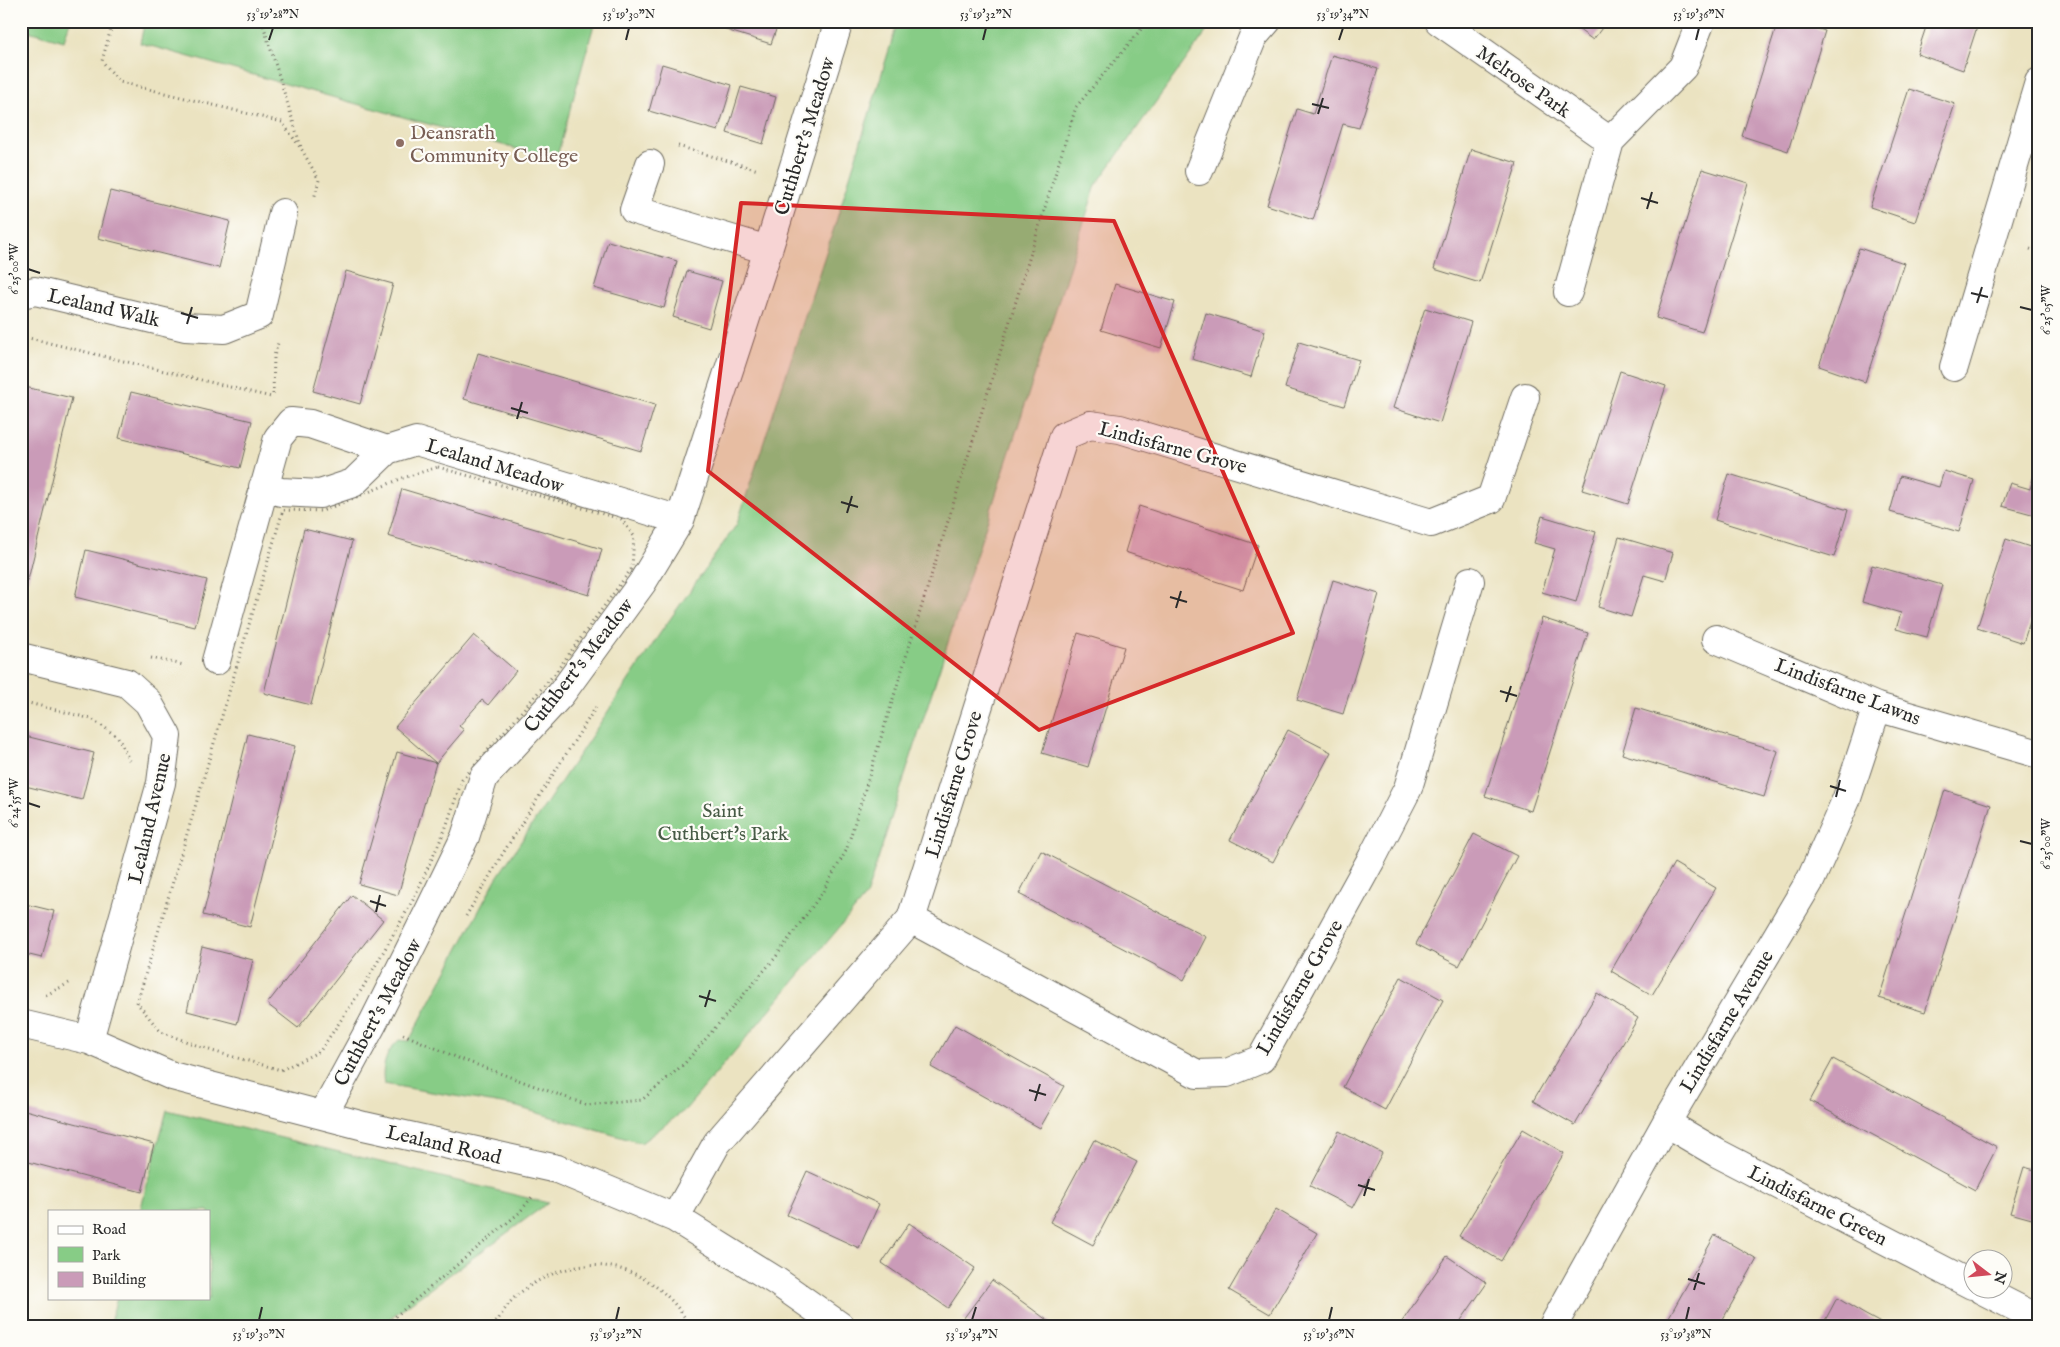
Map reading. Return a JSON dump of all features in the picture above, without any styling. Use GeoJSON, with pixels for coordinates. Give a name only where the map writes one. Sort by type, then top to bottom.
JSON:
{"type":"FeatureCollection","features":[{"type":"Feature","properties":{"kind":"street","name":"Cuthbert's Meadow"},"geometry":{"type":"LineString","coordinates":[[323,1115],[373,1023],[465,837],[484,777],[561,694],[642,583],[680,520],[768,250],[839,21]]}},
{"type":"Feature","properties":{"kind":"street"},"geometry":{"type":"LineString","coordinates":[[1200,171],[1253,37],[1267,21]]}},
{"type":"Feature","properties":{"kind":"street","name":"Melrose Park"},"geometry":{"type":"LineString","coordinates":[[1439,21],[1610,141]]}},
{"type":"Feature","properties":{"kind":"street"},"geometry":{"type":"LineString","coordinates":[[1568,292],[1610,141],[1683,67],[1701,21]]}},
{"type":"Feature","properties":{"kind":"street"},"geometry":{"type":"LineString","coordinates":[[1954,367],[2039,82]]}},
{"type":"Feature","properties":{"kind":"street"},"geometry":{"type":"LineString","coordinates":[[650,164],[634,210],[768,250]]}},
{"type":"Feature","properties":{"kind":"street","name":"Lealand Walk"},"geometry":{"type":"LineString","coordinates":[[21,294],[36,291],[185,327],[224,329],[259,315],[283,213]]}},
{"type":"Feature","properties":{"kind":"street","name":"Lindisfarne Grove"},"geometry":{"type":"LineString","coordinates":[[674,1218],[717,1143],[910,919],[1064,436],[1090,425],[1120,429],[1431,522],[1491,499],[1525,397]]}},
{"type":"Feature","properties":{"kind":"street"},"geometry":{"type":"LineString","coordinates":[[225,670],[263,487],[278,438],[292,422],[310,424],[387,450]]}},
{"type":"Feature","properties":{"kind":"street","name":"Lealand Meadow"},"geometry":{"type":"LineString","coordinates":[[263,487],[281,492],[320,494],[353,483],[387,450],[416,441],[680,520]]}},
{"type":"Feature","properties":{"kind":"street","name":"Lindisfarne Grove"},"geometry":{"type":"LineString","coordinates":[[910,919],[1197,1074],[1227,1073],[1260,1060],[1372,858],[1408,788],[1470,581]]}},
{"type":"Feature","properties":{"kind":"street","name":"Lindisfarne Lawns"},"geometry":{"type":"LineString","coordinates":[[1716,639],[1877,707],[2039,754]]}},
{"type":"Feature","properties":{"kind":"street","name":"Lealand Avenue"},"geometry":{"type":"LineString","coordinates":[[21,657],[127,683],[148,702],[167,736],[161,783],[89,1040]]}},
{"type":"Feature","properties":{"kind":"street","name":"Lindisfarne Avenue"},"geometry":{"type":"LineString","coordinates":[[1553,1326],[1666,1122],[1811,879],[1847,798],[1877,707]]}},
{"type":"Feature","properties":{"kind":"street","name":"Lealand Road"},"geometry":{"type":"LineString","coordinates":[[21,1024],[89,1040],[172,1076],[323,1115],[557,1169],[674,1218],[776,1281],[840,1326]]}},
{"type":"Feature","properties":{"kind":"street","name":"Lindisfarne Green"},"geometry":{"type":"LineString","coordinates":[[1666,1122],[1717,1153],[1962,1280]]}},
{"type":"Feature","properties":{"kind":"street"},"geometry":{"type":"LineString","coordinates":[[2002,1300],[2039,1319]]}},
{"type":"Feature","properties":{"kind":"path"},"geometry":{"type":"LineString","coordinates":[[113,21],[102,60],[120,82],[282,122],[302,150],[319,180]]}},
{"type":"Feature","properties":{"kind":"path"},"geometry":{"type":"LineString","coordinates":[[262,21],[302,150]]}},
{"type":"Feature","properties":{"kind":"path"},"geometry":{"type":"LineString","coordinates":[[399,1033],[458,1058],[587,1105],[642,1100],[685,1063],[775,958],[822,893],[846,852],[1076,107],[1148,21]]}},
{"type":"Feature","properties":{"kind":"path"},"geometry":{"type":"LineString","coordinates":[[676,146],[767,173]]}},
{"type":"Feature","properties":{"kind":"path"},"geometry":{"type":"LineString","coordinates":[[2030,249],[2039,252]]}},
{"type":"Feature","properties":{"kind":"path"},"geometry":{"type":"LineString","coordinates":[[21,339],[29,338],[280,398]]}},
{"type":"Feature","properties":{"kind":"path"},"geometry":{"type":"LineString","coordinates":[[438,467],[621,519],[634,536],[632,568],[556,672],[462,780],[445,830],[413,900],[362,989],[320,1050],[281,1070],[212,1051],[161,1032],[137,1003],[225,670],[283,510],[322,511],[403,478],[438,467]]}},
{"type":"Feature","properties":{"kind":"path"},"geometry":{"type":"LineString","coordinates":[[21,701],[92,720],[118,737],[132,766]]}},
{"type":"Feature","properties":{"kind":"path"},"geometry":{"type":"LineString","coordinates":[[38,998],[78,978]]}},
{"type":"Feature","properties":{"kind":"path"},"geometry":{"type":"LineString","coordinates":[[384,1326],[519,1213],[535,1193]]}},
{"type":"Feature","properties":{"kind":"path"},"geometry":{"type":"LineString","coordinates":[[494,1326],[515,1297],[546,1276],[581,1265],[617,1268],[651,1281],[679,1306],[690,1326]]}},
{"type":"Feature","properties":{"kind":"highlighted area"},"geometry":{"type":"Polygon","coordinates":[[[741,203],[1114,221],[1293,633],[1039,730],[708,471],[741,203]]]}},
{"type":"Feature","properties":{"kind":"green space"},"geometry":{"type":"Polygon","coordinates":[[[21,21],[70,21],[64,41],[21,29],[21,21]]]}},
{"type":"Feature","properties":{"kind":"green space"},"geometry":{"type":"Polygon","coordinates":[[[145,21],[595,21],[556,160],[140,43],[145,21]]]}},
{"type":"Feature","properties":{"kind":"green space","name":"Saint Cuthbert's Park"},"geometry":{"type":"Polygon","coordinates":[[[898,21],[1214,21],[1096,185],[866,896],[685,1110],[641,1143],[514,1106],[384,1084],[384,1066],[391,1049],[399,1040],[409,1041],[496,879],[661,632],[737,524],[834,228],[898,21]]]}},
{"type":"Feature","properties":{"kind":"green space"},"geometry":{"type":"Polygon","coordinates":[[[167,1110],[548,1203],[379,1326],[109,1326],[116,1300],[210,1300],[210,1210],[140,1210],[167,1110]]]}},
{"type":"Feature","properties":{"kind":"building"},"geometry":{"type":"Polygon","coordinates":[[[728,21],[779,21],[771,44],[726,30],[728,21]]]}},
{"type":"Feature","properties":{"kind":"building"},"geometry":{"type":"Polygon","coordinates":[[[1567,21],[1607,21],[1593,40],[1567,21]]]}},
{"type":"Feature","properties":{"kind":"building"},"geometry":{"type":"Polygon","coordinates":[[[1778,21],[1793,21],[1825,31],[1788,151],[1742,136],[1778,21]]]}},
{"type":"Feature","properties":{"kind":"building"},"geometry":{"type":"Polygon","coordinates":[[[1928,21],[1979,21],[1963,70],[1917,54],[1928,21]]]}},
{"type":"Feature","properties":{"kind":"building"},"geometry":{"type":"Polygon","coordinates":[[[1332,55],[1378,69],[1359,128],[1343,124],[1313,220],[1267,205],[1297,109],[1313,114],[1332,55]]]}},
{"type":"Feature","properties":{"kind":"building"},"geometry":{"type":"Polygon","coordinates":[[[662,64],[732,85],[718,131],[649,111],[662,64]]]}},
{"type":"Feature","properties":{"kind":"building"},"geometry":{"type":"Polygon","coordinates":[[[741,87],[776,97],[763,144],[727,133],[741,87]]]}},
{"type":"Feature","properties":{"kind":"building"},"geometry":{"type":"Polygon","coordinates":[[[1909,89],[1955,104],[1915,222],[1870,207],[1909,89]]]}},
{"type":"Feature","properties":{"kind":"building"},"geometry":{"type":"Polygon","coordinates":[[[1471,149],[1517,163],[1480,283],[1434,269],[1471,149]]]}},
{"type":"Feature","properties":{"kind":"building"},"geometry":{"type":"Polygon","coordinates":[[[1702,169],[1748,183],[1702,332],[1656,318],[1702,169]]]}},
{"type":"Feature","properties":{"kind":"building"},"geometry":{"type":"Polygon","coordinates":[[[110,191],[230,221],[219,268],[98,238],[110,191]]]}},
{"type":"Feature","properties":{"kind":"building"},"geometry":{"type":"Polygon","coordinates":[[[608,241],[677,261],[664,308],[594,288],[608,241]]]}},
{"type":"Feature","properties":{"kind":"building"},"geometry":{"type":"Polygon","coordinates":[[[1859,248],[1904,263],[1865,382],[1819,366],[1859,248]]]}},
{"type":"Feature","properties":{"kind":"building"},"geometry":{"type":"Polygon","coordinates":[[[346,271],[393,284],[360,404],[313,391],[346,271]]]}},
{"type":"Feature","properties":{"kind":"building"},"geometry":{"type":"Polygon","coordinates":[[[687,271],[722,281],[709,328],[673,317],[687,271]]]}},
{"type":"Feature","properties":{"kind":"building"},"geometry":{"type":"Polygon","coordinates":[[[1115,284],[1175,302],[1161,348],[1101,330],[1115,284]]]}},
{"type":"Feature","properties":{"kind":"building"},"geometry":{"type":"Polygon","coordinates":[[[1425,308],[1471,322],[1440,423],[1393,408],[1425,308]]]}},
{"type":"Feature","properties":{"kind":"building"},"geometry":{"type":"Polygon","coordinates":[[[1206,313],[1265,331],[1251,377],[1192,359],[1206,313]]]}},
{"type":"Feature","properties":{"kind":"building"},"geometry":{"type":"Polygon","coordinates":[[[1299,342],[1359,360],[1344,406],[1285,388],[1299,342]]]}},
{"type":"Feature","properties":{"kind":"building"},"geometry":{"type":"Polygon","coordinates":[[[478,353],[655,405],[641,451],[464,399],[478,353]]]}},
{"type":"Feature","properties":{"kind":"building"},"geometry":{"type":"Polygon","coordinates":[[[1620,371],[1666,386],[1628,504],[1582,490],[1620,371]]]}},
{"type":"Feature","properties":{"kind":"building"},"geometry":{"type":"Polygon","coordinates":[[[25,387],[72,398],[28,580],[21,578],[21,404],[25,387]]]}},
{"type":"Feature","properties":{"kind":"building"},"geometry":{"type":"Polygon","coordinates":[[[131,392],[252,421],[240,468],[119,438],[131,392]]]}},
{"type":"Feature","properties":{"kind":"building"},"geometry":{"type":"Polygon","coordinates":[[[2038,462],[2039,516],[2002,506],[2010,483],[2030,489],[2038,462]]]}},
{"type":"Feature","properties":{"kind":"building"},"geometry":{"type":"Polygon","coordinates":[[[1944,471],[1974,480],[1959,532],[1890,512],[1900,476],[1939,487],[1944,471]]]}},
{"type":"Feature","properties":{"kind":"building"},"geometry":{"type":"Polygon","coordinates":[[[1729,474],[1848,510],[1834,557],[1715,520],[1729,474]]]}},
{"type":"Feature","properties":{"kind":"building"},"geometry":{"type":"Polygon","coordinates":[[[402,489],[602,549],[589,595],[388,536],[402,489]]]}},
{"type":"Feature","properties":{"kind":"building"},"geometry":{"type":"Polygon","coordinates":[[[1139,506],[1258,545],[1243,590],[1125,552],[1139,506]]]}},
{"type":"Feature","properties":{"kind":"building"},"geometry":{"type":"Polygon","coordinates":[[[1542,516],[1596,532],[1576,602],[1542,592],[1555,549],[1534,543],[1542,516]]]}},
{"type":"Feature","properties":{"kind":"building"},"geometry":{"type":"Polygon","coordinates":[[[304,529],[352,541],[311,705],[264,693],[304,529]]]}},
{"type":"Feature","properties":{"kind":"building"},"geometry":{"type":"Polygon","coordinates":[[[1619,537],[1673,553],[1665,581],[1644,575],[1631,617],[1598,607],[1619,537]]]}},
{"type":"Feature","properties":{"kind":"building"},"geometry":{"type":"Polygon","coordinates":[[[2006,539],[2039,550],[2039,594],[2023,643],[1977,628],[2006,539]]]}},
{"type":"Feature","properties":{"kind":"building"},"geometry":{"type":"Polygon","coordinates":[[[86,550],[207,580],[195,627],[75,597],[86,550]]]}},
{"type":"Feature","properties":{"kind":"building"},"geometry":{"type":"Polygon","coordinates":[[[1872,565],[1942,585],[1927,637],[1896,629],[1901,613],[1862,602],[1872,565]]]}},
{"type":"Feature","properties":{"kind":"building"},"geometry":{"type":"Polygon","coordinates":[[[1333,580],[1379,594],[1343,714],[1297,700],[1333,580]]]}},
{"type":"Feature","properties":{"kind":"building"},"geometry":{"type":"Polygon","coordinates":[[[1542,618],[1588,633],[1531,811],[1485,796],[1542,618]]]}},
{"type":"Feature","properties":{"kind":"building"},"geometry":{"type":"Polygon","coordinates":[[[1078,633],[1124,647],[1088,767],[1042,753],[1078,633]]]}},
{"type":"Feature","properties":{"kind":"building"},"geometry":{"type":"Polygon","coordinates":[[[474,635],[516,671],[488,705],[482,700],[459,726],[464,730],[436,763],[395,727],[474,635]]]}},
{"type":"Feature","properties":{"kind":"building"},"geometry":{"type":"Polygon","coordinates":[[[1636,708],[1778,751],[1764,797],[1622,754],[1636,708]]]}},
{"type":"Feature","properties":{"kind":"building"},"geometry":{"type":"Polygon","coordinates":[[[1288,730],[1331,752],[1273,862],[1230,840],[1288,730]]]}},
{"type":"Feature","properties":{"kind":"building"},"geometry":{"type":"Polygon","coordinates":[[[248,734],[295,746],[250,927],[203,915],[248,734]]]}},
{"type":"Feature","properties":{"kind":"building"},"geometry":{"type":"Polygon","coordinates":[[[21,735],[94,753],[82,800],[21,785],[21,735]]]}},
{"type":"Feature","properties":{"kind":"building"},"geometry":{"type":"Polygon","coordinates":[[[397,752],[436,763],[398,895],[359,884],[397,752]]]}},
{"type":"Feature","properties":{"kind":"building"},"geometry":{"type":"Polygon","coordinates":[[[1945,790],[1991,805],[1925,1012],[1879,998],[1945,790]]]}},
{"type":"Feature","properties":{"kind":"building"},"geometry":{"type":"Polygon","coordinates":[[[1474,834],[1517,856],[1459,966],[1416,944],[1474,834]]]}},
{"type":"Feature","properties":{"kind":"building"},"geometry":{"type":"Polygon","coordinates":[[[1041,851],[1206,937],[1184,980],[1019,894],[1041,851]]]}},
{"type":"Feature","properties":{"kind":"building"},"geometry":{"type":"Polygon","coordinates":[[[1674,863],[1716,888],[1652,995],[1611,971],[1674,863]]]}},
{"type":"Feature","properties":{"kind":"building"},"geometry":{"type":"Polygon","coordinates":[[[352,895],[383,920],[298,1028],[267,1004],[352,895]]]}},
{"type":"Feature","properties":{"kind":"building"},"geometry":{"type":"Polygon","coordinates":[[[21,903],[54,911],[42,958],[21,953],[21,903]]]}},
{"type":"Feature","properties":{"kind":"building"},"geometry":{"type":"Polygon","coordinates":[[[202,947],[253,960],[237,1024],[187,1011],[202,947]]]}},
{"type":"Feature","properties":{"kind":"building"},"geometry":{"type":"Polygon","coordinates":[[[1401,977],[1443,1000],[1385,1110],[1343,1087],[1401,977]]]}},
{"type":"Feature","properties":{"kind":"building"},"geometry":{"type":"Polygon","coordinates":[[[1597,993],[1638,1018],[1575,1125],[1533,1101],[1597,993]]]}},
{"type":"Feature","properties":{"kind":"building"},"geometry":{"type":"Polygon","coordinates":[[[955,1025],[1064,1086],[1040,1128],[931,1067],[955,1025]]]}},
{"type":"Feature","properties":{"kind":"building"},"geometry":{"type":"Polygon","coordinates":[[[1833,1059],[1997,1147],[1975,1190],[1810,1101],[1833,1059]]]}},
{"type":"Feature","properties":{"kind":"building"},"geometry":{"type":"Polygon","coordinates":[[[21,1109],[154,1144],[142,1192],[21,1160],[21,1109]]]}},
{"type":"Feature","properties":{"kind":"building"},"geometry":{"type":"Polygon","coordinates":[[[1523,1129],[1564,1153],[1501,1261],[1459,1236],[1523,1129]]]}},
{"type":"Feature","properties":{"kind":"building"},"geometry":{"type":"Polygon","coordinates":[[[1339,1131],[1382,1153],[1353,1208],[1310,1186],[1339,1131]]]}},
{"type":"Feature","properties":{"kind":"building"},"geometry":{"type":"Polygon","coordinates":[[[1094,1140],[1137,1162],[1093,1245],[1050,1222],[1094,1140]]]}},
{"type":"Feature","properties":{"kind":"building"},"geometry":{"type":"Polygon","coordinates":[[[2024,1167],[2039,1171],[2039,1221],[2010,1213],[2024,1167]]]}},
{"type":"Feature","properties":{"kind":"building"},"geometry":{"type":"Polygon","coordinates":[[[807,1171],[879,1204],[859,1248],[787,1215],[807,1171]]]}},
{"type":"Feature","properties":{"kind":"building"},"geometry":{"type":"Polygon","coordinates":[[[1276,1209],[1317,1233],[1270,1314],[1229,1290],[1276,1209]]]}},
{"type":"Feature","properties":{"kind":"building"},"geometry":{"type":"Polygon","coordinates":[[[909,1223],[975,1268],[948,1308],[882,1263],[909,1223]]]}},
{"type":"Feature","properties":{"kind":"building"},"geometry":{"type":"Polygon","coordinates":[[[1715,1235],[1757,1259],[1719,1326],[1685,1326],[1669,1317],[1715,1235]]]}},
{"type":"Feature","properties":{"kind":"building"},"geometry":{"type":"Polygon","coordinates":[[[1447,1256],[1487,1283],[1457,1326],[1399,1326],[1447,1256]]]}},
{"type":"Feature","properties":{"kind":"building"},"geometry":{"type":"Polygon","coordinates":[[[992,1280],[1055,1326],[973,1326],[963,1319],[992,1280]]]}},
{"type":"Feature","properties":{"kind":"building"},"geometry":{"type":"Polygon","coordinates":[[[1837,1298],[1864,1314],[1886,1326],[1822,1326],[1837,1298]]]}},
{"type":"Feature","properties":{"kind":"place","name":"Deansrath Community College"},"geometry":{"type":"Point","coordinates":[400,143]}}]}
